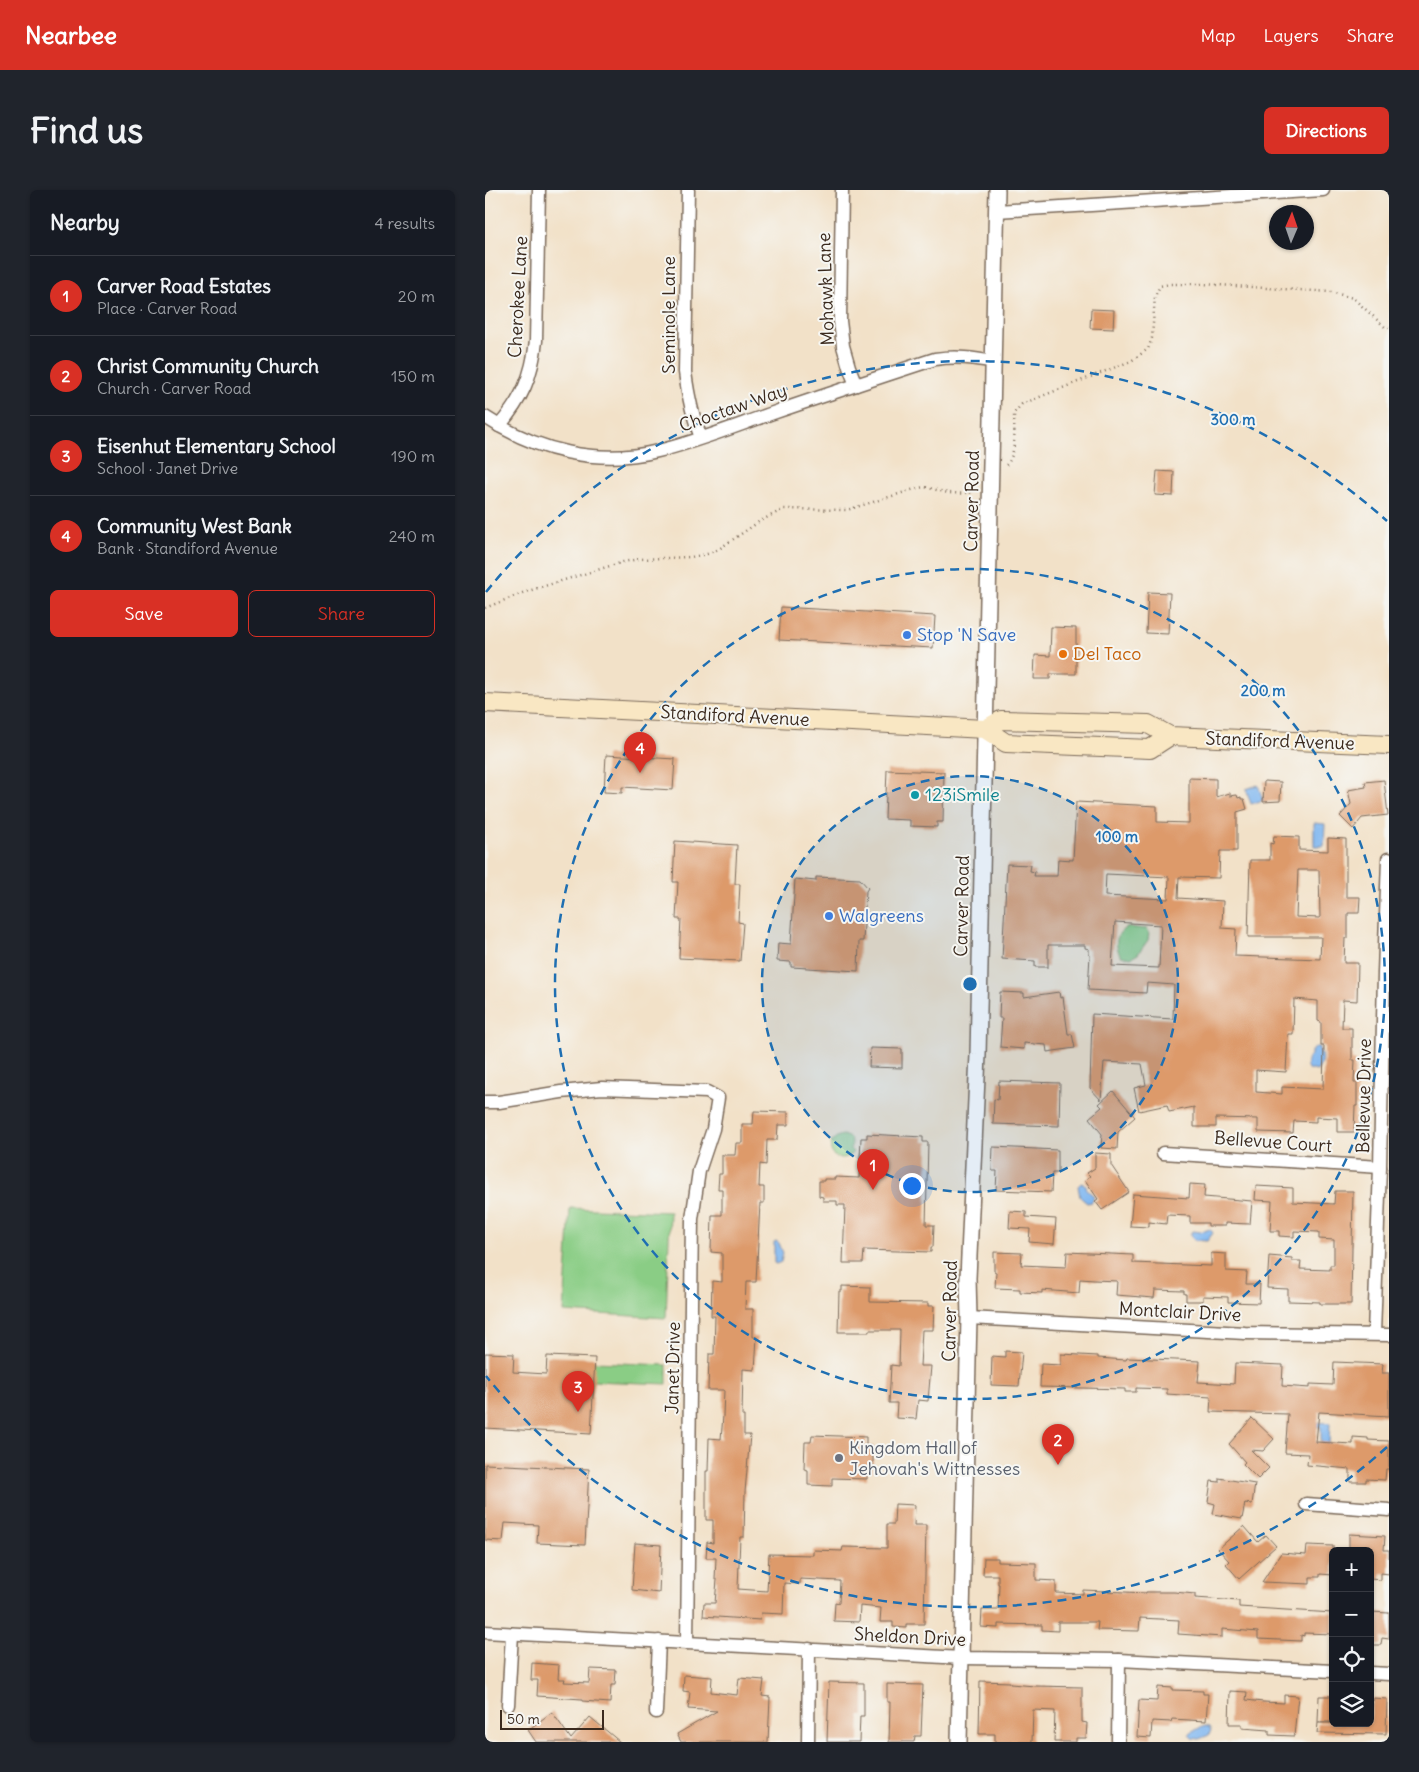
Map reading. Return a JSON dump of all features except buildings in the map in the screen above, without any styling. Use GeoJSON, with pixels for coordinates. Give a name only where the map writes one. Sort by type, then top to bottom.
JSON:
{"type":"FeatureCollection","features":[{"type":"Feature","properties":{"kind":"main road","name":"Standiford Avenue"},"geometry":{"type":"LineString","coordinates":[[485,703],[985,729],[1001,720],[1114,722],[1149,724],[1170,736],[1389,745]]}},
{"type":"Feature","properties":{"kind":"main road"},"geometry":{"type":"LineString","coordinates":[[985,729],[1006,743],[1150,748],[1170,736]]}},
{"type":"Feature","properties":{"kind":"street","name":"Cherokee Lane"},"geometry":{"type":"LineString","coordinates":[[499,426],[513,410],[521,396],[534,361],[539,190]]}},
{"type":"Feature","properties":{"kind":"street","name":"Seminole Lane"},"geometry":{"type":"LineString","coordinates":[[688,190],[685,372],[688,396],[701,437]]}},
{"type":"Feature","properties":{"kind":"street","name":"Mohawk Lane"},"geometry":{"type":"LineString","coordinates":[[842,190],[840,321],[843,346],[856,385]]}},
{"type":"Feature","properties":{"kind":"street","name":"Carver Road"},"geometry":{"type":"LineString","coordinates":[[959,1742],[969,1318],[968,1278],[978,1055],[997,190]]}},
{"type":"Feature","properties":{"kind":"street"},"geometry":{"type":"LineString","coordinates":[[997,211],[1161,195],[1323,190]]}},
{"type":"Feature","properties":{"kind":"street","name":"Choctaw Way"},"geometry":{"type":"LineString","coordinates":[[485,418],[531,443],[552,450],[607,457],[632,456],[658,451],[935,359],[955,356],[994,362]]}},
{"type":"Feature","properties":{"kind":"street","name":"Bellevue Drive"},"geometry":{"type":"LineString","coordinates":[[1374,1334],[1386,996],[1388,859]]}},
{"type":"Feature","properties":{"kind":"street","name":"Janet Drive"},"geometry":{"type":"LineString","coordinates":[[485,1102],[499,1102],[561,1092],[602,1088],[707,1092],[718,1098],[713,1129],[699,1171],[692,1219],[687,1643]]}},
{"type":"Feature","properties":{"kind":"street","name":"Bellevue Court"},"geometry":{"type":"LineString","coordinates":[[1163,1153],[1380,1167]]}},
{"type":"Feature","properties":{"kind":"street","name":"Montclair Drive"},"geometry":{"type":"LineString","coordinates":[[969,1318],[1245,1333],[1389,1335]]}},
{"type":"Feature","properties":{"kind":"street"},"geometry":{"type":"LineString","coordinates":[[1306,1504],[1389,1510]]}},
{"type":"Feature","properties":{"kind":"street","name":"Sheldon Drive"},"geometry":{"type":"LineString","coordinates":[[485,1632],[962,1658],[1119,1660],[1329,1671]]}},
{"type":"Feature","properties":{"kind":"street"},"geometry":{"type":"LineString","coordinates":[[508,1705],[511,1634]]}},
{"type":"Feature","properties":{"kind":"street"},"geometry":{"type":"LineString","coordinates":[[656,1712],[659,1642]]}},
{"type":"Feature","properties":{"kind":"street"},"geometry":{"type":"LineString","coordinates":[[808,1742],[809,1649]]}},
{"type":"Feature","properties":{"kind":"street"},"geometry":{"type":"LineString","coordinates":[[1118,1742],[1119,1660]]}},
{"type":"Feature","properties":{"kind":"street"},"geometry":{"type":"LineString","coordinates":[[1374,1673],[1389,1674]]}},
{"type":"Feature","properties":{"kind":"path"},"geometry":{"type":"LineString","coordinates":[[1004,467],[1009,463],[1014,446],[1014,413],[1022,404],[1131,361],[1148,348],[1152,338],[1155,296],[1160,286],[1170,284],[1202,284],[1331,292],[1353,298],[1385,327],[1389,328]]}},
{"type":"Feature","properties":{"kind":"path"},"geometry":{"type":"LineString","coordinates":[[485,608],[525,592],[623,562],[707,554],[760,521],[784,509],[847,510],[917,488],[970,494],[970,485],[973,484]]}},
{"type":"Feature","properties":{"kind":"green space"},"geometry":{"type":"Polygon","coordinates":[[[1127,927],[1147,929],[1149,932],[1148,940],[1138,954],[1131,958],[1121,956],[1117,948],[1118,936],[1127,927]]]}},
{"type":"Feature","properties":{"kind":"green space"},"geometry":{"type":"Polygon","coordinates":[[[843,1135],[850,1138],[852,1143],[850,1149],[853,1152],[847,1157],[839,1158],[832,1153],[831,1143],[843,1135]]]}},
{"type":"Feature","properties":{"kind":"green space"},"geometry":{"type":"Polygon","coordinates":[[[570,1208],[670,1212],[666,1318],[564,1312],[570,1208]]]}},
{"type":"Feature","properties":{"kind":"green space"},"geometry":{"type":"Polygon","coordinates":[[[594,1362],[667,1365],[667,1384],[593,1381],[594,1362]]]}},
{"type":"Feature","properties":{"kind":"water"},"geometry":{"type":"Polygon","coordinates":[[[1258,785],[1263,800],[1251,804],[1246,789],[1258,785]]]}},
{"type":"Feature","properties":{"kind":"water"},"geometry":{"type":"Polygon","coordinates":[[[1314,823],[1325,824],[1324,846],[1314,846],[1314,823]]]}},
{"type":"Feature","properties":{"kind":"water"},"geometry":{"type":"Polygon","coordinates":[[[1318,1046],[1321,1064],[1317,1071],[1308,1069],[1307,1062],[1311,1051],[1318,1046]]]}},
{"type":"Feature","properties":{"kind":"water"},"geometry":{"type":"Polygon","coordinates":[[[1081,1183],[1086,1185],[1087,1190],[1094,1196],[1092,1202],[1087,1203],[1080,1197],[1078,1186],[1081,1183]]]}},
{"type":"Feature","properties":{"kind":"water"},"geometry":{"type":"Polygon","coordinates":[[[1210,1229],[1213,1233],[1207,1241],[1194,1240],[1191,1237],[1191,1232],[1210,1229]]]}},
{"type":"Feature","properties":{"kind":"water"},"geometry":{"type":"Polygon","coordinates":[[[774,1242],[779,1243],[783,1253],[781,1262],[776,1264],[774,1263],[774,1242]]]}},
{"type":"Feature","properties":{"kind":"water"},"geometry":{"type":"Polygon","coordinates":[[[1312,1422],[1330,1423],[1329,1444],[1321,1444],[1321,1427],[1312,1426],[1312,1422]]]}},
{"type":"Feature","properties":{"kind":"water"},"geometry":{"type":"Polygon","coordinates":[[[1205,1726],[1211,1730],[1209,1735],[1199,1739],[1192,1738],[1189,1735],[1192,1731],[1205,1726]]]}},
{"type":"Feature","properties":{"kind":"place","name":"Stop 'N Save"},"geometry":{"type":"Point","coordinates":[907,635]}},
{"type":"Feature","properties":{"kind":"place","name":"Del Taco"},"geometry":{"type":"Point","coordinates":[1063,654]}},
{"type":"Feature","properties":{"kind":"place","name":"Community West Bank"},"geometry":{"type":"Point","coordinates":[640,773]}},
{"type":"Feature","properties":{"kind":"place","name":"123iSmile"},"geometry":{"type":"Point","coordinates":[915,795]}},
{"type":"Feature","properties":{"kind":"place","name":"Walgreens"},"geometry":{"type":"Point","coordinates":[829,916]}},
{"type":"Feature","properties":{"kind":"place","name":"Carver Road Estates"},"geometry":{"type":"Point","coordinates":[873,1190]}},
{"type":"Feature","properties":{"kind":"place","name":"Eisenhut Elementary School"},"geometry":{"type":"Point","coordinates":[578,1412]}},
{"type":"Feature","properties":{"kind":"place","name":"Kingdom Hall of Jehovah's Wittnesses"},"geometry":{"type":"Point","coordinates":[839,1458]}},
{"type":"Feature","properties":{"kind":"place","name":"Christ Community Church"},"geometry":{"type":"Point","coordinates":[1058,1465]}}]}
